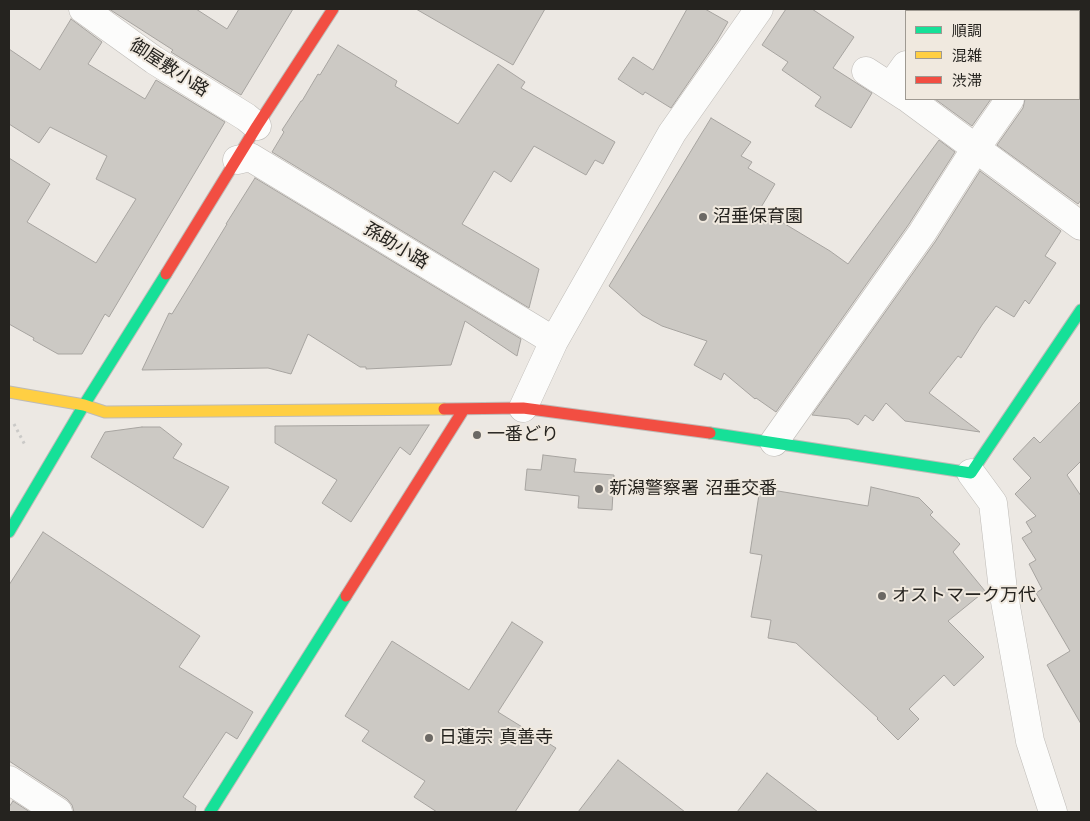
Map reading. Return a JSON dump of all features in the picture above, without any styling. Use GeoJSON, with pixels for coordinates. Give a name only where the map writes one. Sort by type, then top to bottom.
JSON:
{"type":"FeatureCollection","features":[{"type":"Feature","properties":{"kind":"street","name":"御屋敷小路"},"geometry":{"type":"LineString","coordinates":[[83,9],[154,60],[246,117],[256,126]]}},
{"type":"Feature","properties":{"kind":"street"},"geometry":{"type":"LineString","coordinates":[[9,532],[84,405],[237,160],[256,126],[332,9]]}},
{"type":"Feature","properties":{"kind":"street"},"geometry":{"type":"LineString","coordinates":[[523,408],[554,341],[672,133],[759,9]]}},
{"type":"Feature","properties":{"kind":"street"},"geometry":{"type":"LineString","coordinates":[[866,70],[903,86]]}},
{"type":"Feature","properties":{"kind":"street"},"geometry":{"type":"LineString","coordinates":[[919,100],[976,148],[1081,226]]}},
{"type":"Feature","properties":{"kind":"street"},"geometry":{"type":"LineString","coordinates":[[774,442],[922,233],[976,148],[1009,100]]}},
{"type":"Feature","properties":{"kind":"street","name":"孫助小路"},"geometry":{"type":"LineString","coordinates":[[237,160],[250,157],[554,341]]}},
{"type":"Feature","properties":{"kind":"street"},"geometry":{"type":"LineString","coordinates":[[971,473],[1081,310]]}},
{"type":"Feature","properties":{"kind":"street"},"geometry":{"type":"LineString","coordinates":[[9,392],[84,405],[105,412],[523,408],[774,442],[971,473],[993,503],[1002,590],[1030,740],[1053,812]]}},
{"type":"Feature","properties":{"kind":"street"},"geometry":{"type":"LineString","coordinates":[[210,812],[464,409]]}},
{"type":"Feature","properties":{"kind":"street"},"geometry":{"type":"LineString","coordinates":[[9,780],[58,812]]}},
{"type":"Feature","properties":{"kind":"building"},"geometry":{"type":"Polygon","coordinates":[[[109,9],[196,9],[227,29],[239,9],[293,9],[241,95],[171,52],[173,50],[109,9]]]}},
{"type":"Feature","properties":{"kind":"building"},"geometry":{"type":"Polygon","coordinates":[[[416,9],[545,9],[513,65],[416,9]]]}},
{"type":"Feature","properties":{"kind":"building"},"geometry":{"type":"Polygon","coordinates":[[[687,9],[705,9],[728,22],[671,108],[645,92],[643,95],[618,79],[633,57],[653,70],[687,9]]]}},
{"type":"Feature","properties":{"kind":"building"},"geometry":{"type":"Polygon","coordinates":[[[786,9],[812,9],[854,37],[833,68],[872,93],[851,128],[815,106],[821,97],[782,70],[788,62],[762,45],[786,9]]]}},
{"type":"Feature","properties":{"kind":"building"},"geometry":{"type":"Polygon","coordinates":[[[71,19],[102,42],[88,64],[145,99],[156,80],[225,122],[109,317],[105,314],[82,354],[58,354],[9,324],[9,158],[50,184],[27,222],[96,263],[136,199],[96,179],[107,156],[50,127],[39,143],[9,124],[9,49],[40,70],[71,19]]]}},
{"type":"Feature","properties":{"kind":"building"},"geometry":{"type":"Polygon","coordinates":[[[338,45],[397,81],[395,86],[458,124],[498,64],[525,82],[521,88],[615,142],[603,164],[595,160],[586,175],[534,146],[511,182],[494,171],[462,224],[539,269],[529,308],[272,152],[284,132],[282,130],[338,45]]]}},
{"type":"Feature","properties":{"kind":"building"},"geometry":{"type":"Polygon","coordinates":[[[1081,99],[1081,200],[1078,204],[997,145],[1023,108],[1025,100],[1081,99]]]}},
{"type":"Feature","properties":{"kind":"building"},"geometry":{"type":"Polygon","coordinates":[[[936,100],[990,100],[972,126],[936,100]]]}},
{"type":"Feature","properties":{"kind":"building"},"geometry":{"type":"Polygon","coordinates":[[[711,118],[751,142],[741,156],[752,162],[748,168],[775,184],[760,209],[848,264],[939,140],[955,152],[909,224],[776,412],[755,399],[724,373],[721,380],[694,365],[707,341],[662,326],[642,315],[609,286],[711,118]]]}},
{"type":"Feature","properties":{"kind":"building"},"geometry":{"type":"Polygon","coordinates":[[[980,171],[1061,231],[1045,256],[1056,263],[1029,304],[1025,300],[1014,317],[996,306],[961,358],[958,356],[929,393],[980,432],[905,421],[886,403],[873,421],[865,415],[858,425],[849,419],[812,415],[935,242],[980,171]]]}},
{"type":"Feature","properties":{"kind":"building"},"geometry":{"type":"Polygon","coordinates":[[[255,178],[521,339],[517,356],[465,321],[451,365],[366,369],[366,367],[360,367],[308,334],[291,374],[268,368],[142,370],[169,313],[172,314],[255,178]]]}},
{"type":"Feature","properties":{"kind":"building"},"geometry":{"type":"Polygon","coordinates":[[[1081,401],[1081,461],[1067,475],[1081,496],[1081,724],[1047,665],[1070,651],[1036,593],[1042,589],[1029,564],[1036,560],[1022,538],[1032,532],[1026,522],[1036,516],[1015,494],[1031,478],[1013,459],[1034,437],[1040,443],[1081,401]]]}},
{"type":"Feature","properties":{"kind":"building"},"geometry":{"type":"Polygon","coordinates":[[[429,425],[410,455],[400,447],[351,522],[322,503],[337,480],[275,443],[275,426],[429,425]]]}},
{"type":"Feature","properties":{"kind":"building"},"geometry":{"type":"Polygon","coordinates":[[[142,427],[160,427],[182,444],[173,458],[229,487],[203,528],[91,457],[105,432],[142,427]]]}},
{"type":"Feature","properties":{"kind":"building"},"geometry":{"type":"Polygon","coordinates":[[[543,455],[576,459],[574,472],[614,475],[612,510],[578,508],[579,496],[525,490],[527,469],[541,470],[543,455]]]}},
{"type":"Feature","properties":{"kind":"building"},"geometry":{"type":"Polygon","coordinates":[[[871,487],[919,498],[933,512],[930,515],[960,544],[953,552],[985,591],[948,621],[984,657],[954,686],[944,675],[909,709],[919,719],[898,740],[878,718],[796,643],[768,638],[771,620],[751,617],[762,555],[750,553],[760,488],[868,506],[871,487]]]}},
{"type":"Feature","properties":{"kind":"building"},"geometry":{"type":"Polygon","coordinates":[[[43,532],[200,636],[179,667],[253,712],[237,739],[226,732],[183,797],[196,806],[195,812],[74,812],[72,805],[67,799],[9,761],[9,585],[43,532]]]}},
{"type":"Feature","properties":{"kind":"building"},"geometry":{"type":"Polygon","coordinates":[[[512,622],[543,642],[498,712],[556,748],[515,812],[437,812],[414,797],[425,781],[362,741],[369,731],[345,716],[392,641],[469,690],[512,622]]]}},
{"type":"Feature","properties":{"kind":"building"},"geometry":{"type":"Polygon","coordinates":[[[618,760],[685,812],[578,812],[618,760]]]}},
{"type":"Feature","properties":{"kind":"building"},"geometry":{"type":"Polygon","coordinates":[[[767,773],[818,812],[737,812],[767,773]]]}},
{"type":"Feature","properties":{"kind":"building"},"geometry":{"type":"Polygon","coordinates":[[[13,801],[30,812],[9,812],[9,807],[13,801]]]}},
{"type":"Feature","properties":{"kind":"traffic: fast"},"geometry":{"type":"LineString","coordinates":[[9,532],[84,405],[166,274]]}},
{"type":"Feature","properties":{"kind":"traffic: fast"},"geometry":{"type":"LineString","coordinates":[[710,433],[971,473],[1081,310]]}},
{"type":"Feature","properties":{"kind":"traffic: fast"},"geometry":{"type":"LineString","coordinates":[[210,812],[346,596]]}},
{"type":"Feature","properties":{"kind":"traffic: slow"},"geometry":{"type":"LineString","coordinates":[[9,392],[84,405],[105,412],[444,409]]}},
{"type":"Feature","properties":{"kind":"traffic: jam"},"geometry":{"type":"LineString","coordinates":[[166,274],[257,126],[333,9]]}},
{"type":"Feature","properties":{"kind":"traffic: jam"},"geometry":{"type":"LineString","coordinates":[[444,409],[523,408],[710,433]]}},
{"type":"Feature","properties":{"kind":"traffic: jam"},"geometry":{"type":"LineString","coordinates":[[346,596],[464,409]]}},
{"type":"Feature","properties":{"kind":"place","name":"沼垂保育園"},"geometry":{"type":"Point","coordinates":[703,217]}},
{"type":"Feature","properties":{"kind":"place","name":"一番どり"},"geometry":{"type":"Point","coordinates":[477,435]}},
{"type":"Feature","properties":{"kind":"place","name":"新潟警察署 沼垂交番"},"geometry":{"type":"Point","coordinates":[599,489]}},
{"type":"Feature","properties":{"kind":"place","name":"オストマーク万代"},"geometry":{"type":"Point","coordinates":[882,596]}},
{"type":"Feature","properties":{"kind":"place","name":"日蓮宗 真善寺"},"geometry":{"type":"Point","coordinates":[429,738]}}]}
